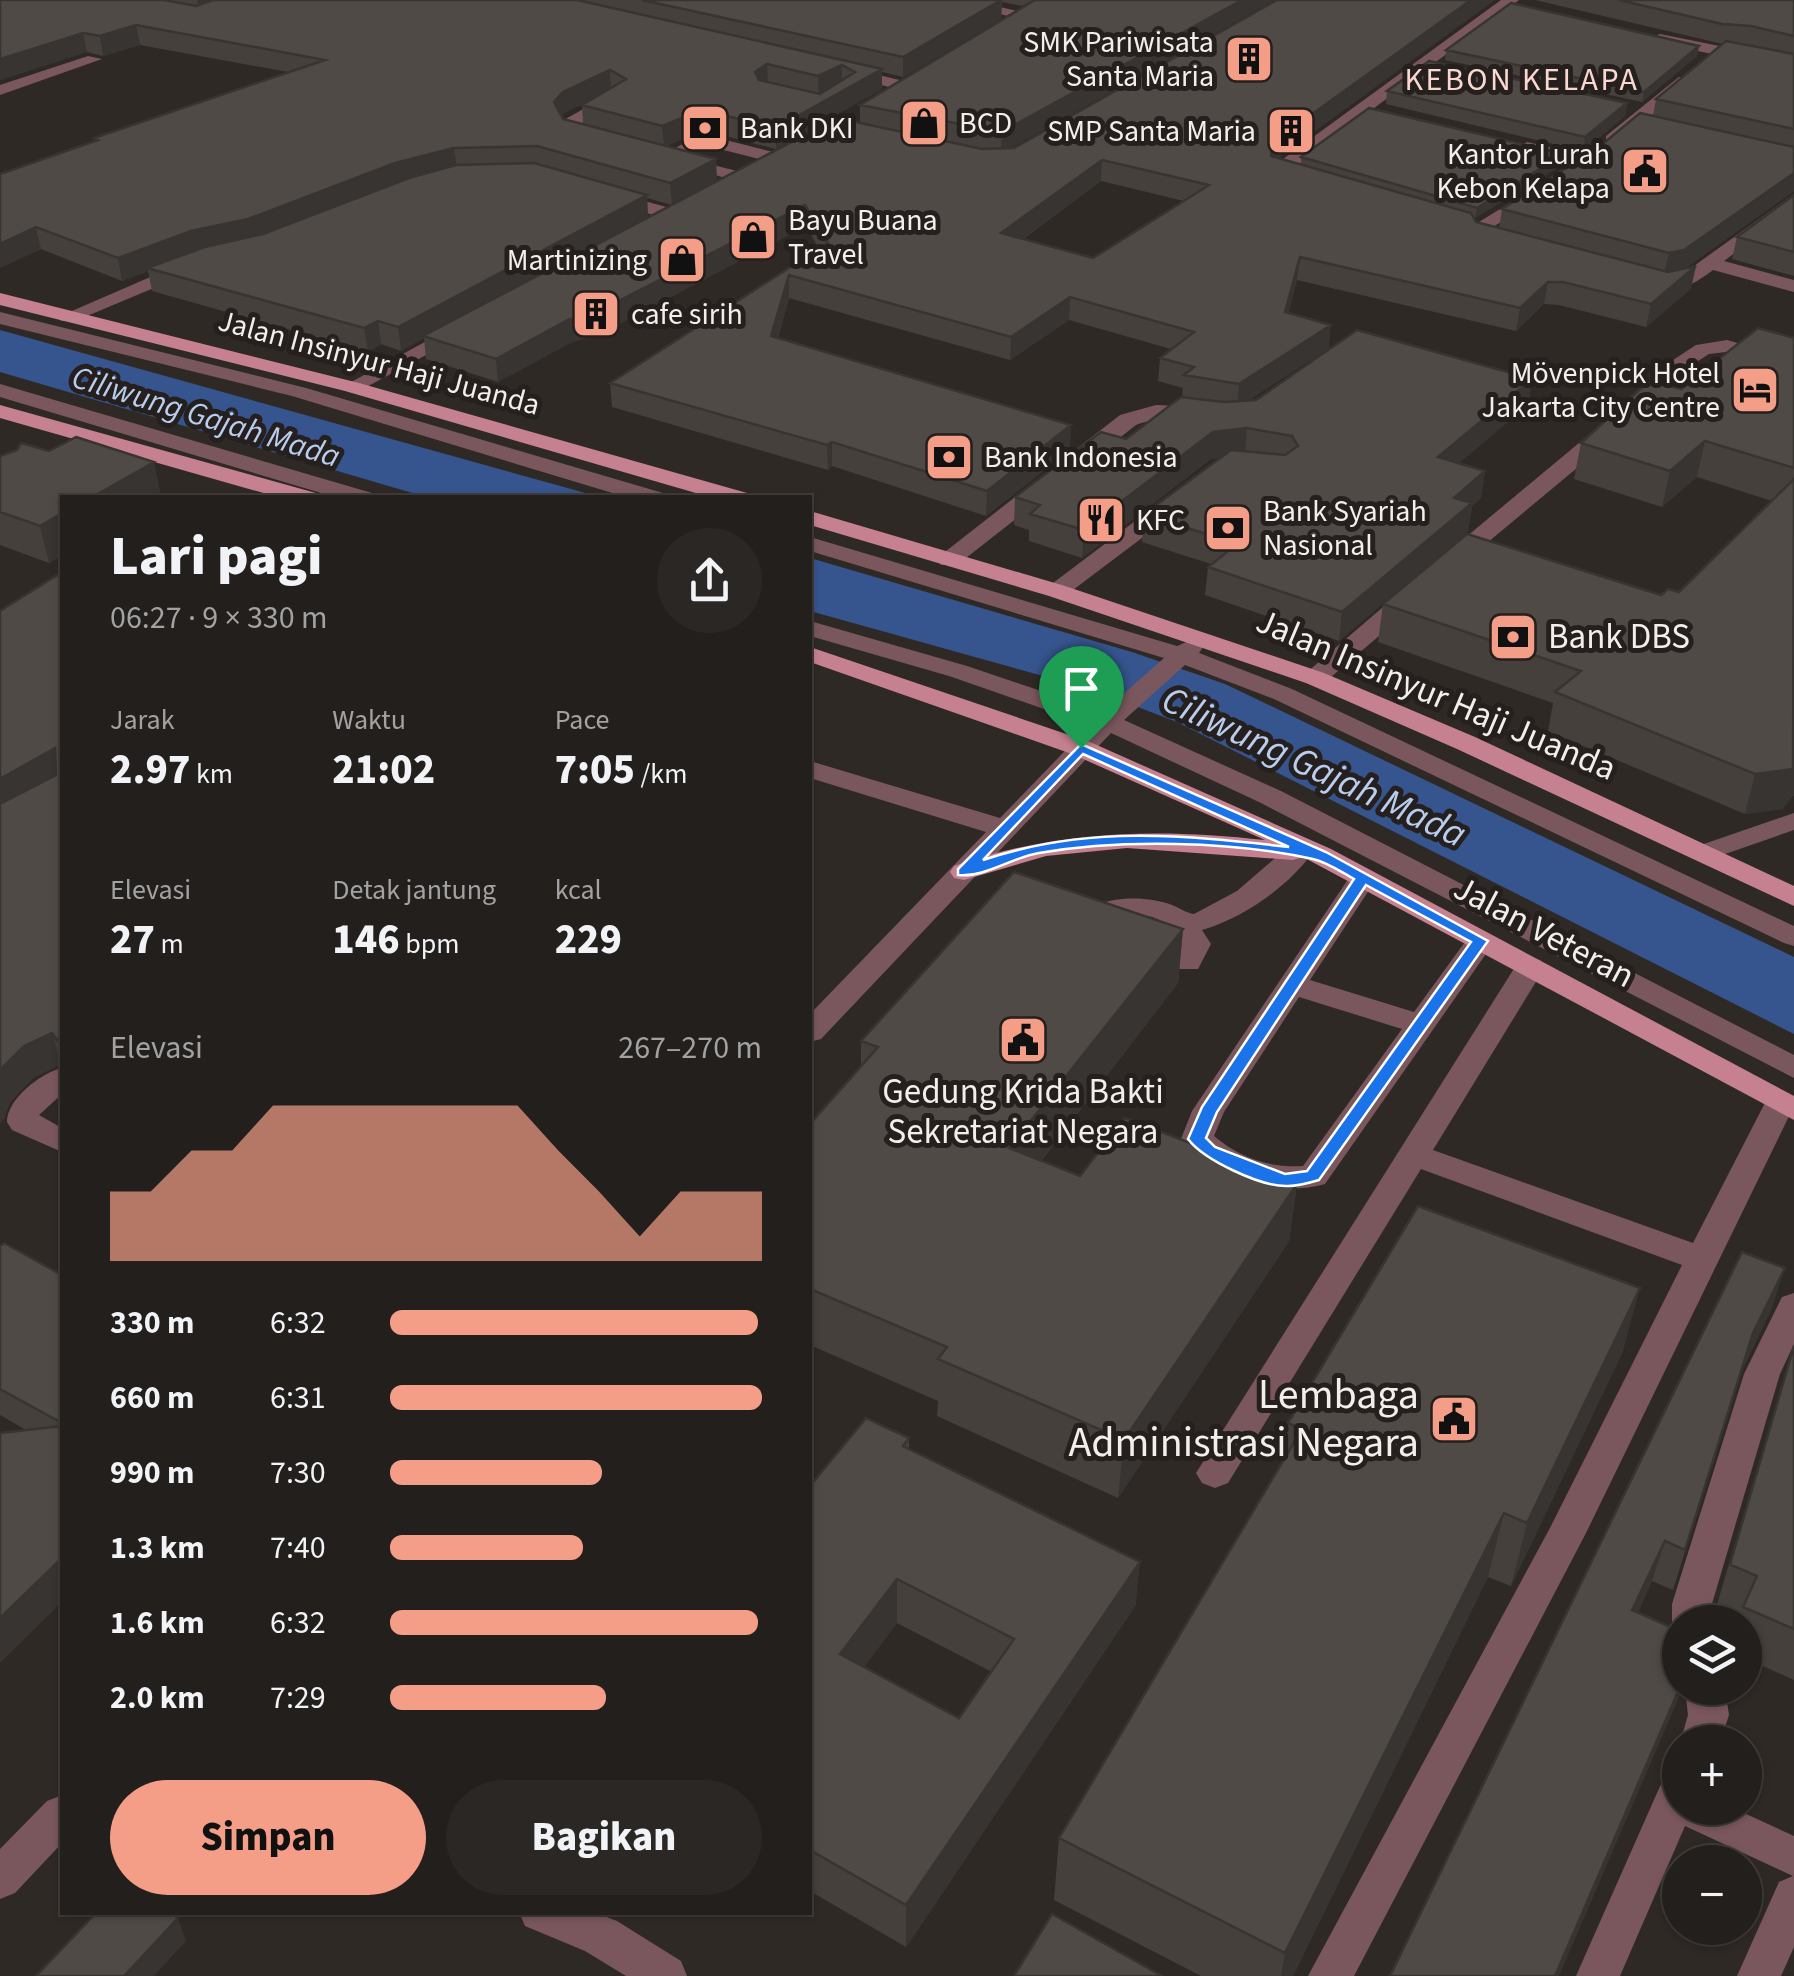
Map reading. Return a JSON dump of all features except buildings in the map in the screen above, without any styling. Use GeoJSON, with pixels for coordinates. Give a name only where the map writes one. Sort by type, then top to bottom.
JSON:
{"type":"FeatureCollection","features":[{"type":"Feature","properties":{"kind":"main road","name":"Jalan Insinyur Haji Juanda"},"geometry":{"type":"LineString","coordinates":[[0,299],[352,387],[729,495]]}},
{"type":"Feature","properties":{"kind":"main road"},"geometry":{"type":"LineString","coordinates":[[0,411],[297,495]]}},
{"type":"Feature","properties":{"kind":"main road","name":"Jalan Insinyur Haji Juanda"},"geometry":{"type":"LineString","coordinates":[[812,519],[1058,591],[1185,651],[1315,678],[1794,897]]}},
{"type":"Feature","properties":{"kind":"main road","name":"Jalan Veteran"},"geometry":{"type":"LineString","coordinates":[[812,655],[1081,748],[1363,878],[1787,1105]]}},
{"type":"Feature","properties":{"kind":"main road"},"geometry":{"type":"LineString","coordinates":[[964,872],[1027,850],[1090,840],[1191,840],[1310,854]]}},
{"type":"Feature","properties":{"kind":"street"},"geometry":{"type":"LineString","coordinates":[[947,0],[1032,11],[999,31]]}},
{"type":"Feature","properties":{"kind":"street"},"geometry":{"type":"LineString","coordinates":[[1324,186],[1278,171],[1373,110],[1421,64],[1514,4]]}},
{"type":"Feature","properties":{"kind":"street"},"geometry":{"type":"LineString","coordinates":[[1640,34],[1794,66]]}},
{"type":"Feature","properties":{"kind":"street"},"geometry":{"type":"LineString","coordinates":[[1496,241],[1481,236],[1468,225],[1587,160],[1717,52]]}},
{"type":"Feature","properties":{"kind":"street"},"geometry":{"type":"LineString","coordinates":[[0,90],[94,59]]}},
{"type":"Feature","properties":{"kind":"street"},"geometry":{"type":"LineString","coordinates":[[1421,64],[1440,68]]}},
{"type":"Feature","properties":{"kind":"street"},"geometry":{"type":"LineString","coordinates":[[826,68],[911,82],[881,101]]}},
{"type":"Feature","properties":{"kind":"street"},"geometry":{"type":"LineString","coordinates":[[616,98],[568,126],[572,132],[618,145]]}},
{"type":"Feature","properties":{"kind":"street"},"geometry":{"type":"LineString","coordinates":[[588,190],[683,210],[743,178],[786,155],[702,140],[657,155],[743,178]]}},
{"type":"Feature","properties":{"kind":"street"},"geometry":{"type":"LineString","coordinates":[[1512,143],[1587,160]]}},
{"type":"Feature","properties":{"kind":"street"},"geometry":{"type":"LineString","coordinates":[[1637,278],[1675,285],[1712,264],[1794,199]]}},
{"type":"Feature","properties":{"kind":"street"},"geometry":{"type":"LineString","coordinates":[[1767,220],[1794,228]]}},
{"type":"Feature","properties":{"kind":"street"},"geometry":{"type":"LineString","coordinates":[[68,317],[115,294],[203,261]]}},
{"type":"Feature","properties":{"kind":"street"},"geometry":{"type":"LineString","coordinates":[[1712,264],[1794,286]]}},
{"type":"Feature","properties":{"kind":"street"},"geometry":{"type":"LineString","coordinates":[[352,387],[484,316]]}},
{"type":"Feature","properties":{"kind":"street"},"geometry":{"type":"LineString","coordinates":[[0,318],[299,392],[644,495]]}},
{"type":"Feature","properties":{"kind":"street"},"geometry":{"type":"LineString","coordinates":[[1315,678],[1611,428],[1674,368],[1703,349],[1727,346],[1794,365]]}},
{"type":"Feature","properties":{"kind":"street"},"geometry":{"type":"LineString","coordinates":[[0,390],[354,495]]}},
{"type":"Feature","properties":{"kind":"street"},"geometry":{"type":"LineString","coordinates":[[950,560],[1128,420],[1165,409],[1224,417]]}},
{"type":"Feature","properties":{"kind":"street"},"geometry":{"type":"LineString","coordinates":[[1058,591],[1191,490]]}},
{"type":"Feature","properties":{"kind":"street"},"geometry":{"type":"LineString","coordinates":[[812,545],[1185,651],[1794,937]]}},
{"type":"Feature","properties":{"kind":"street"},"geometry":{"type":"LineString","coordinates":[[812,629],[1111,718],[1271,796],[1794,1068]]}},
{"type":"Feature","properties":{"kind":"street"},"geometry":{"type":"LineString","coordinates":[[812,1030],[1081,748],[1185,651]]}},
{"type":"Feature","properties":{"kind":"street"},"geometry":{"type":"LineString","coordinates":[[812,770],[1007,829]]}},
{"type":"Feature","properties":{"kind":"street"},"geometry":{"type":"LineString","coordinates":[[1705,854],[1794,820]]}},
{"type":"Feature","properties":{"kind":"street"},"geometry":{"type":"LineString","coordinates":[[1188,925],[1217,919],[1310,854]]}},
{"type":"Feature","properties":{"kind":"street"},"geometry":{"type":"LineString","coordinates":[[1363,878],[1208,1111],[1197,1139],[1209,1151],[1284,1180],[1313,1176],[1480,941]]}},
{"type":"Feature","properties":{"kind":"street"},"geometry":{"type":"LineString","coordinates":[[1085,924],[1105,910],[1135,906],[1165,911],[1188,925],[1196,944],[1188,962]]}},
{"type":"Feature","properties":{"kind":"street"},"geometry":{"type":"LineString","coordinates":[[1215,1473],[1530,967]]}},
{"type":"Feature","properties":{"kind":"street"},"geometry":{"type":"LineString","coordinates":[[1294,984],[1418,1024]]}},
{"type":"Feature","properties":{"kind":"street"},"geometry":{"type":"LineString","coordinates":[[60,1080],[23,1111],[23,1122],[60,1140]]}},
{"type":"Feature","properties":{"kind":"street"},"geometry":{"type":"LineString","coordinates":[[1330,1976],[1567,1534],[1702,1259],[1787,1105]]}},
{"type":"Feature","properties":{"kind":"street"},"geometry":{"type":"LineString","coordinates":[[1412,1154],[1702,1259]]}},
{"type":"Feature","properties":{"kind":"street"},"geometry":{"type":"LineString","coordinates":[[1692,1605],[1762,1374],[1791,1319]]}},
{"type":"Feature","properties":{"kind":"street"},"geometry":{"type":"LineString","coordinates":[[0,1879],[60,1816]]}},
{"type":"Feature","properties":{"kind":"street"},"geometry":{"type":"LineString","coordinates":[[1598,1976],[1669,1825]]}},
{"type":"Feature","properties":{"kind":"street"},"geometry":{"type":"LineString","coordinates":[[1731,1825],[1794,1858]]}},
{"type":"Feature","properties":{"kind":"street"},"geometry":{"type":"LineString","coordinates":[[1759,1976],[1794,1896]]}},
{"type":"Feature","properties":{"kind":"street"},"geometry":{"type":"LineString","coordinates":[[548,1915],[601,1936],[665,1976]]}},
{"type":"Feature","properties":{"kind":"water","name":"Ciliwung Gajah Mada"},"geometry":{"type":"Polygon","coordinates":[[[0,330],[593,495],[419,495],[0,372],[0,330]]]}},
{"type":"Feature","properties":{"kind":"water","name":"Ciliwung Gajah Mada"},"geometry":{"type":"Polygon","coordinates":[[[812,559],[1132,652],[1225,684],[1794,957],[1794,1034],[1177,722],[1093,690],[812,612],[812,559]]]}},
{"type":"Feature","properties":{"kind":"place","name":"SMK Pariwisata Santa Maria"},"geometry":{"type":"Point","coordinates":[1249,59]}},
{"type":"Feature","properties":{"kind":"place","name":"BCD"},"geometry":{"type":"Point","coordinates":[924,123]}},
{"type":"Feature","properties":{"kind":"place","name":"Bank DKI"},"geometry":{"type":"Point","coordinates":[705,128]}},
{"type":"Feature","properties":{"kind":"place","name":"SMP Santa Maria"},"geometry":{"type":"Point","coordinates":[1291,131]}},
{"type":"Feature","properties":{"kind":"place","name":"Kantor Lurah Kebon Kelapa"},"geometry":{"type":"Point","coordinates":[1645,171]}},
{"type":"Feature","properties":{"kind":"place","name":"Bayu Buana Travel"},"geometry":{"type":"Point","coordinates":[753,237]}},
{"type":"Feature","properties":{"kind":"place","name":"Martinizing"},"geometry":{"type":"Point","coordinates":[682,260]}},
{"type":"Feature","properties":{"kind":"place","name":"cafe sirih"},"geometry":{"type":"Point","coordinates":[596,314]}},
{"type":"Feature","properties":{"kind":"place","name":"Mövenpick Hotel Jakarta City Centre"},"geometry":{"type":"Point","coordinates":[1755,390]}},
{"type":"Feature","properties":{"kind":"place","name":"Bank Indonesia"},"geometry":{"type":"Point","coordinates":[949,457]}},
{"type":"Feature","properties":{"kind":"place","name":"KFC"},"geometry":{"type":"Point","coordinates":[1101,520]}},
{"type":"Feature","properties":{"kind":"place","name":"Bank Syariah Nasional"},"geometry":{"type":"Point","coordinates":[1228,528]}},
{"type":"Feature","properties":{"kind":"place","name":"Bank DBS"},"geometry":{"type":"Point","coordinates":[1513,637]}},
{"type":"Feature","properties":{"kind":"place","name":"Gedung Krida Bakti Sekretariat Negara"},"geometry":{"type":"Point","coordinates":[1023,1040]}},
{"type":"Feature","properties":{"kind":"place","name":"Lembaga Administrasi Negara"},"geometry":{"type":"Point","coordinates":[1454,1419]}},
{"type":"Feature","properties":{"kind":"district","name":"KEBON KELAPA"},"geometry":{"type":"Point","coordinates":[1522,80]}},
{"type":"Feature","properties":{"kind":"route"},"geometry":{"type":"LineString","coordinates":[[1081,748],[964,872],[1027,850],[1117,838],[1191,840],[1299,852],[1321,855],[1480,941],[1313,1176],[1284,1180],[1251,1170],[1209,1151],[1197,1139],[1208,1111],[1363,878],[1321,855],[1081,748]]}}]}
